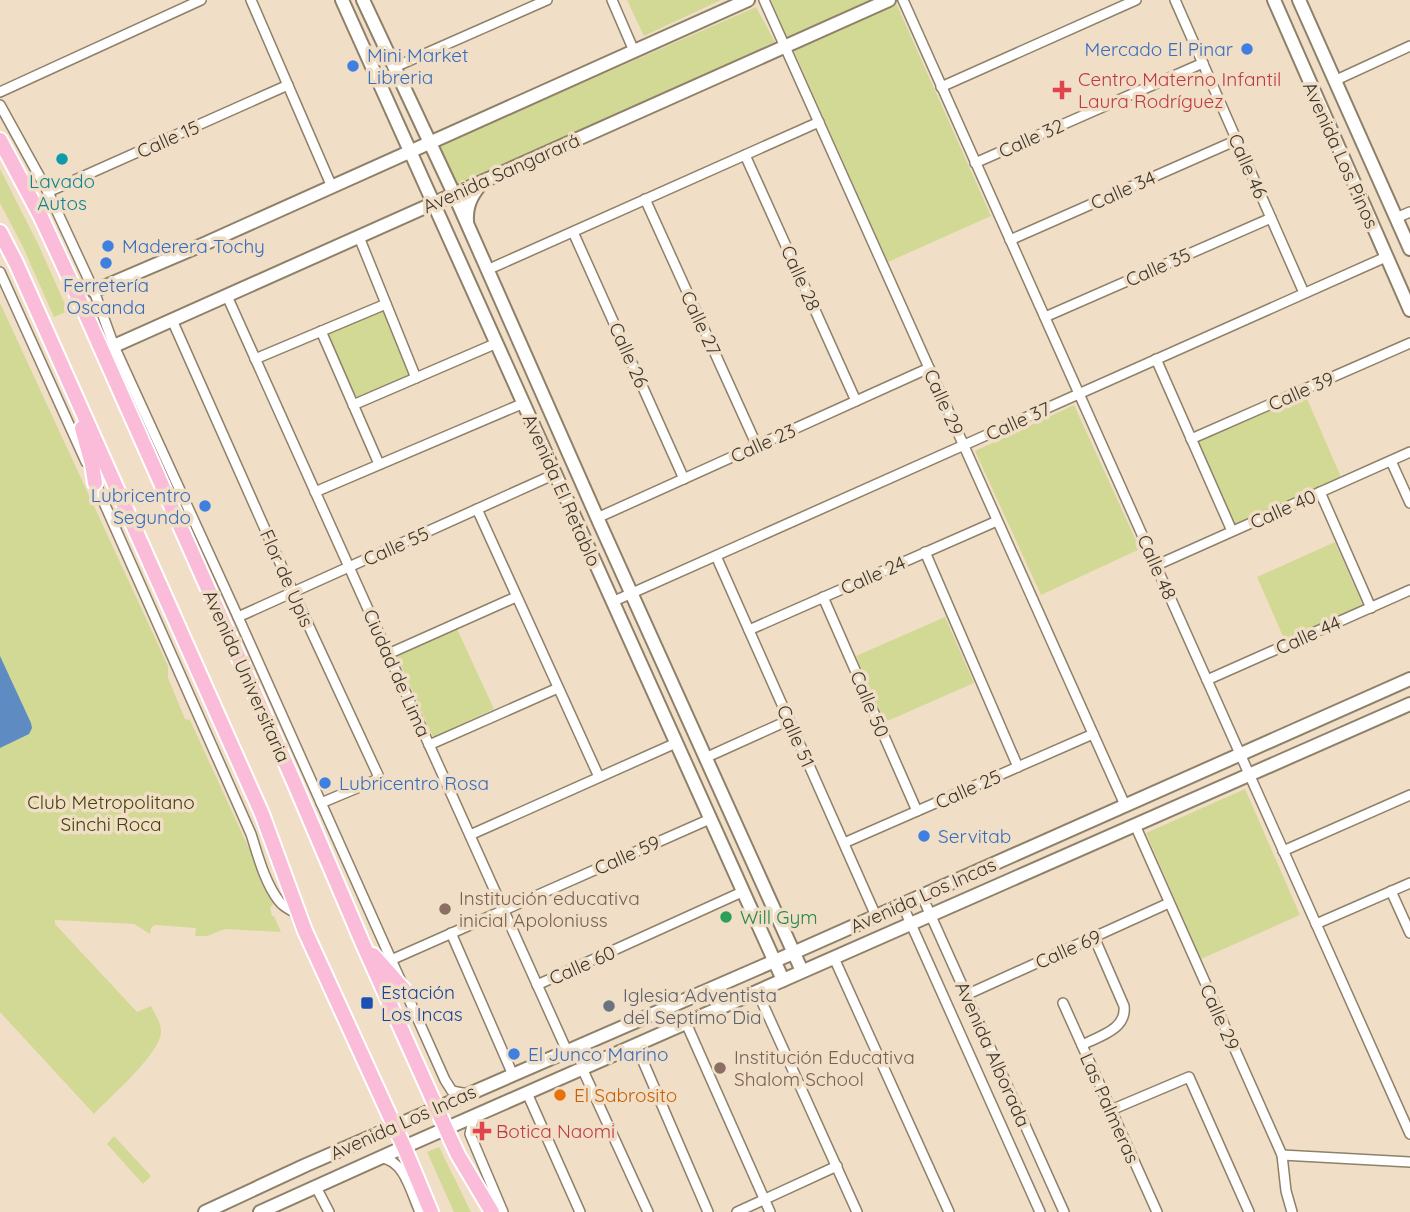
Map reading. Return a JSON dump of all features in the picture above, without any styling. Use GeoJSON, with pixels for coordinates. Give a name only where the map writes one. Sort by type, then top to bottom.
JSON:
{"type":"FeatureCollection","features":[{"type":"Feature","properties":{"kind":"main road","name":"Avenida El Retablo"},"geometry":{"type":"LineString","coordinates":[[342,0],[783,980]]}},
{"type":"Feature","properties":{"kind":"main road","name":"Avenida El Retablo"},"geometry":{"type":"LineString","coordinates":[[363,0],[454,194],[802,971]]}},
{"type":"Feature","properties":{"kind":"main road"},"geometry":{"type":"LineString","coordinates":[[94,291],[748,0]]}},
{"type":"Feature","properties":{"kind":"main road","name":"Avenida Sangarará"},"geometry":{"type":"LineString","coordinates":[[114,346],[889,0]]}},
{"type":"Feature","properties":{"kind":"main road","name":"Avenida Los Pinos"},"geometry":{"type":"LineString","coordinates":[[1274,0],[1410,310]]}},
{"type":"Feature","properties":{"kind":"main road","name":"Avenida Los Pinos"},"geometry":{"type":"LineString","coordinates":[[1302,1],[1316,40],[1410,249]]}},
{"type":"Feature","properties":{"kind":"main road"},"geometry":{"type":"LineString","coordinates":[[1295,48],[1316,40]]}},
{"type":"Feature","properties":{"kind":"main road","name":"Avenida Universitaria"},"geometry":{"type":"LineString","coordinates":[[0,141],[41,217],[79,299],[446,1129],[458,1155],[492,1212]]}},
{"type":"Feature","properties":{"kind":"main road"},"geometry":{"type":"LineString","coordinates":[[467,226],[468,204],[484,181]]}},
{"type":"Feature","properties":{"kind":"main road"},"geometry":{"type":"LineString","coordinates":[[0,232],[262,814],[298,914],[431,1212]]}},
{"type":"Feature","properties":{"kind":"main road"},"geometry":{"type":"LineString","coordinates":[[80,405],[81,425],[95,483]]}},
{"type":"Feature","properties":{"kind":"main road","name":"Avenida Los Incas"},"geometry":{"type":"LineString","coordinates":[[205,1212],[394,1126],[774,962],[1410,679]]}},
{"type":"Feature","properties":{"kind":"main road","name":"Avenida Los Incas"},"geometry":{"type":"LineString","coordinates":[[262,1211],[1410,704]]}},
{"type":"Feature","properties":{"kind":"main road"},"geometry":{"type":"LineString","coordinates":[[1181,781],[1190,801]]}},
{"type":"Feature","properties":{"kind":"main road"},"geometry":{"type":"LineString","coordinates":[[363,944],[404,990]]}},
{"type":"Feature","properties":{"kind":"main road"},"geometry":{"type":"LineString","coordinates":[[584,1044],[587,1066]]}},
{"type":"Feature","properties":{"kind":"main road"},"geometry":{"type":"LineString","coordinates":[[254,1189],[262,1211]]}},
{"type":"Feature","properties":{"kind":"street"},"geometry":{"type":"LineString","coordinates":[[0,92],[201,0]]}},
{"type":"Feature","properties":{"kind":"street"},"geometry":{"type":"LineString","coordinates":[[251,0],[332,187]]}},
{"type":"Feature","properties":{"kind":"street"},"geometry":{"type":"LineString","coordinates":[[395,67],[547,0]]}},
{"type":"Feature","properties":{"kind":"street"},"geometry":{"type":"LineString","coordinates":[[612,0],[634,51]]}},
{"type":"Feature","properties":{"kind":"street","name":"Calle 29"},"geometry":{"type":"LineString","coordinates":[[764,0],[1125,804]]}},
{"type":"Feature","properties":{"kind":"street","name":"Calle 48"},"geometry":{"type":"LineString","coordinates":[[903,0],[1410,1134]]}},
{"type":"Feature","properties":{"kind":"street"},"geometry":{"type":"LineString","coordinates":[[941,87],[1136,0]]}},
{"type":"Feature","properties":{"kind":"street","name":"Calle 46"},"geometry":{"type":"LineString","coordinates":[[1175,0],[1304,293]]}},
{"type":"Feature","properties":{"kind":"street"},"geometry":{"type":"LineString","coordinates":[[1334,80],[1410,46]]}},
{"type":"Feature","properties":{"kind":"street","name":"Calle 32"},"geometry":{"type":"LineString","coordinates":[[975,163],[1203,63]]}},
{"type":"Feature","properties":{"kind":"street","name":"Calle 15"},"geometry":{"type":"LineString","coordinates":[[48,192],[288,85]]}},
{"type":"Feature","properties":{"kind":"street","name":"Avenida Universitaria"},"geometry":{"type":"LineString","coordinates":[[0,105],[48,192],[94,291],[114,346],[449,1087],[458,1093],[468,1094]]}},
{"type":"Feature","properties":{"kind":"street"},"geometry":{"type":"LineString","coordinates":[[487,270],[819,122]]}},
{"type":"Feature","properties":{"kind":"street","name":"Calle 34"},"geometry":{"type":"LineString","coordinates":[[1010,240],[1237,140]]}},
{"type":"Feature","properties":{"kind":"street","name":"Calle 28"},"geometry":{"type":"LineString","coordinates":[[745,155],[856,401]]}},
{"type":"Feature","properties":{"kind":"street","name":"Calle 27"},"geometry":{"type":"LineString","coordinates":[[645,200],[757,446]]}},
{"type":"Feature","properties":{"kind":"street"},"geometry":{"type":"LineString","coordinates":[[1396,218],[1410,212]]}},
{"type":"Feature","properties":{"kind":"street","name":"Calle 35"},"geometry":{"type":"LineString","coordinates":[[1045,317],[1271,218]]}},
{"type":"Feature","properties":{"kind":"street","name":"Calle 26"},"geometry":{"type":"LineString","coordinates":[[573,232],[684,479]]}},
{"type":"Feature","properties":{"kind":"street"},"geometry":{"type":"LineString","coordinates":[[359,237],[416,378]]}},
{"type":"Feature","properties":{"kind":"street","name":"Calle 37"},"geometry":{"type":"LineString","coordinates":[[612,602],[1386,257]]}},
{"type":"Feature","properties":{"kind":"street"},"geometry":{"type":"LineString","coordinates":[[0,272],[245,821],[262,869],[279,902],[298,914]]}},
{"type":"Feature","properties":{"kind":"street","name":"Ciudad de Lima"},"geometry":{"type":"LineString","coordinates":[[227,296],[566,1051]]}},
{"type":"Feature","properties":{"kind":"street"},"geometry":{"type":"LineString","coordinates":[[255,359],[386,304]]}},
{"type":"Feature","properties":{"kind":"street","name":"Flor de Upis"},"geometry":{"type":"LineString","coordinates":[[172,320],[378,775],[376,780],[321,803]]}},
{"type":"Feature","properties":{"kind":"street"},"geometry":{"type":"LineString","coordinates":[[321,331],[379,464]]}},
{"type":"Feature","properties":{"kind":"street","name":"Calle 39"},"geometry":{"type":"LineString","coordinates":[[1191,439],[1410,342]]}},
{"type":"Feature","properties":{"kind":"street"},"geometry":{"type":"LineString","coordinates":[[353,405],[497,343]]}},
{"type":"Feature","properties":{"kind":"street"},"geometry":{"type":"LineString","coordinates":[[1156,359],[1232,531]]}},
{"type":"Feature","properties":{"kind":"street","name":"Calle 23"},"geometry":{"type":"LineString","coordinates":[[597,518],[929,368]]}},
{"type":"Feature","properties":{"kind":"street"},"geometry":{"type":"LineString","coordinates":[[316,492],[524,403]]}},
{"type":"Feature","properties":{"kind":"street","name":"Calle 40"},"geometry":{"type":"LineString","coordinates":[[1157,565],[1410,452]]}},
{"type":"Feature","properties":{"kind":"street"},"geometry":{"type":"LineString","coordinates":[[1391,461],[1410,503]]}},
{"type":"Feature","properties":{"kind":"street","name":"Calle 55"},"geometry":{"type":"LineString","coordinates":[[238,617],[555,474]]}},
{"type":"Feature","properties":{"kind":"street"},"geometry":{"type":"LineString","coordinates":[[1320,492],[1371,608]]}},
{"type":"Feature","properties":{"kind":"street"},"geometry":{"type":"LineString","coordinates":[[477,509],[599,778]]}},
{"type":"Feature","properties":{"kind":"street","name":"Calle 24"},"geometry":{"type":"LineString","coordinates":[[749,630],[997,521]]}},
{"type":"Feature","properties":{"kind":"street"},"geometry":{"type":"LineString","coordinates":[[925,552],[1018,767]]}},
{"type":"Feature","properties":{"kind":"street","name":"Calle 51"},"geometry":{"type":"LineString","coordinates":[[716,556],[876,916]]}},
{"type":"Feature","properties":{"kind":"street","name":"Calle 44"},"geometry":{"type":"LineString","coordinates":[[1207,680],[1410,590]]}},
{"type":"Feature","properties":{"kind":"street"},"geometry":{"type":"LineString","coordinates":[[388,654],[516,597]]}},
{"type":"Feature","properties":{"kind":"street","name":"Calle 50"},"geometry":{"type":"LineString","coordinates":[[823,597],[917,811]]}},
{"type":"Feature","properties":{"kind":"street"},"geometry":{"type":"LineString","coordinates":[[429,745],[558,688]]}},
{"type":"Feature","properties":{"kind":"street"},"geometry":{"type":"LineString","coordinates":[[705,758],[789,720]]}},
{"type":"Feature","properties":{"kind":"street","name":"Calle 25"},"geometry":{"type":"LineString","coordinates":[[844,844],[1093,734]]}},
{"type":"Feature","properties":{"kind":"street"},"geometry":{"type":"LineString","coordinates":[[470,835],[676,743]]}},
{"type":"Feature","properties":{"kind":"street"},"geometry":{"type":"LineString","coordinates":[[1283,851],[1410,795]]}},
{"type":"Feature","properties":{"kind":"street","name":"Calle 59"},"geometry":{"type":"LineString","coordinates":[[391,960],[710,819]]}},
{"type":"Feature","properties":{"kind":"street","name":"Calle 29"},"geometry":{"type":"LineString","coordinates":[[1135,825],[1282,1155],[1286,1191],[1292,1212]]}},
{"type":"Feature","properties":{"kind":"street"},"geometry":{"type":"LineString","coordinates":[[1316,924],[1410,883]]}},
{"type":"Feature","properties":{"kind":"street"},"geometry":{"type":"LineString","coordinates":[[1391,891],[1410,933]]}},
{"type":"Feature","properties":{"kind":"street","name":"Calle 60"},"geometry":{"type":"LineString","coordinates":[[537,985],[743,892]]}},
{"type":"Feature","properties":{"kind":"street","name":"Avenida Alborada"},"geometry":{"type":"LineString","coordinates":[[922,896],[1064,1212]]}},
{"type":"Feature","properties":{"kind":"street","name":"Calle 69"},"geometry":{"type":"LineString","coordinates":[[966,995],[1169,903]]}},
{"type":"Feature","properties":{"kind":"street","name":"Avenida Alborada"},"geometry":{"type":"LineString","coordinates":[[902,905],[1040,1212]]}},
{"type":"Feature","properties":{"kind":"street"},"geometry":{"type":"LineString","coordinates":[[452,933],[513,1074]]}},
{"type":"Feature","properties":{"kind":"street"},"geometry":{"type":"LineString","coordinates":[[1082,1045],[1115,1028],[1125,1014],[1094,937]]}},
{"type":"Feature","properties":{"kind":"street"},"geometry":{"type":"LineString","coordinates":[[834,958],[949,1212]]}},
{"type":"Feature","properties":{"kind":"street"},"geometry":{"type":"LineString","coordinates":[[757,991],[857,1212]]}},
{"type":"Feature","properties":{"kind":"street","name":"Las Palmeras"},"geometry":{"type":"LineString","coordinates":[[1063,1003],[1157,1212]]}},
{"type":"Feature","properties":{"kind":"street"},"geometry":{"type":"LineString","coordinates":[[686,1023],[770,1212]]}},
{"type":"Feature","properties":{"kind":"street"},"geometry":{"type":"LineString","coordinates":[[636,1045],[708,1212]]}},
{"type":"Feature","properties":{"kind":"street"},"geometry":{"type":"LineString","coordinates":[[587,1066],[648,1212]]}},
{"type":"Feature","properties":{"kind":"street"},"geometry":{"type":"LineString","coordinates":[[1111,1110],[1189,1077],[1250,1212]]}},
{"type":"Feature","properties":{"kind":"street"},"geometry":{"type":"LineString","coordinates":[[527,1093],[580,1212]]}},
{"type":"Feature","properties":{"kind":"street"},"geometry":{"type":"LineString","coordinates":[[479,1114],[472,1121],[470,1134],[503,1212]]}},
{"type":"Feature","properties":{"kind":"street"},"geometry":{"type":"LineString","coordinates":[[1282,1155],[1410,1162]]}},
{"type":"Feature","properties":{"kind":"street"},"geometry":{"type":"LineString","coordinates":[[379,1158],[388,1159],[398,1165],[419,1212]]}},
{"type":"Feature","properties":{"kind":"street"},"geometry":{"type":"LineString","coordinates":[[737,1212],[836,1166]]}},
{"type":"Feature","properties":{"kind":"street"},"geometry":{"type":"LineString","coordinates":[[316,1187],[329,1212]]}},
{"type":"Feature","properties":{"kind":"green space"},"geometry":{"type":"Polygon","coordinates":[[[627,0],[721,0],[644,36],[627,0]]]}},
{"type":"Feature","properties":{"kind":"green space"},"geometry":{"type":"Polygon","coordinates":[[[771,0],[875,0],[787,39],[771,0]]]}},
{"type":"Feature","properties":{"kind":"green space"},"geometry":{"type":"Polygon","coordinates":[[[896,3],[991,216],[888,262],[793,49],[896,3]]]}},
{"type":"Feature","properties":{"kind":"green space"},"geometry":{"type":"Polygon","coordinates":[[[756,7],[775,42],[456,187],[437,147],[756,7]]]}},
{"type":"Feature","properties":{"kind":"green space"},"geometry":{"type":"Polygon","coordinates":[[[0,169],[68,311],[54,317],[0,203],[0,169]]]}},
{"type":"Feature","properties":{"kind":"green space","name":"Club Metropolitano Sinchi Roca"},"geometry":{"type":"Polygon","coordinates":[[[0,303],[168,666],[168,678],[185,719],[190,720],[274,903],[270,908],[281,932],[225,929],[207,936],[195,936],[196,928],[155,925],[150,934],[134,924],[55,920],[55,924],[137,1012],[151,1006],[161,1029],[159,1041],[144,1063],[94,1114],[0,1012],[0,303]]]}},
{"type":"Feature","properties":{"kind":"green space"},"geometry":{"type":"Polygon","coordinates":[[[384,311],[410,375],[354,398],[328,334],[384,311]]]}},
{"type":"Feature","properties":{"kind":"green space"},"geometry":{"type":"Polygon","coordinates":[[[1305,394],[1341,477],[1233,525],[1197,442],[1305,394]]]}},
{"type":"Feature","properties":{"kind":"green space"},"geometry":{"type":"Polygon","coordinates":[[[1074,405],[1140,549],[1041,595],[975,451],[1074,405]]]}},
{"type":"Feature","properties":{"kind":"green space"},"geometry":{"type":"Polygon","coordinates":[[[1335,542],[1363,606],[1285,641],[1257,577],[1335,542]]]}},
{"type":"Feature","properties":{"kind":"green space"},"geometry":{"type":"Polygon","coordinates":[[[945,617],[974,683],[885,722],[856,656],[945,617]]]}},
{"type":"Feature","properties":{"kind":"green space"},"geometry":{"type":"Polygon","coordinates":[[[457,629],[494,709],[433,737],[397,656],[457,629]]]}},
{"type":"Feature","properties":{"kind":"green space"},"geometry":{"type":"Polygon","coordinates":[[[1245,789],[1300,915],[1201,959],[1146,833],[1245,789]]]}},
{"type":"Feature","properties":{"kind":"green space"},"geometry":{"type":"Polygon","coordinates":[[[114,1136],[151,1176],[143,1184],[107,1144],[114,1136]]]}},
{"type":"Feature","properties":{"kind":"green space"},"geometry":{"type":"Polygon","coordinates":[[[439,1147],[471,1212],[454,1212],[427,1152],[439,1147]]]}},
{"type":"Feature","properties":{"kind":"water"},"geometry":{"type":"Polygon","coordinates":[[[0,656],[32,728],[29,734],[0,748],[0,656]]]}},
{"type":"Feature","properties":{"kind":"place","name":"Mercado El Pinar"},"geometry":{"type":"Point","coordinates":[1247,49]}},
{"type":"Feature","properties":{"kind":"place","name":"Mini Market Libreria"},"geometry":{"type":"Point","coordinates":[353,66]}},
{"type":"Feature","properties":{"kind":"place","name":"Centro Materno Infantil Laura Rodríguez"},"geometry":{"type":"Point","coordinates":[1062,90]}},
{"type":"Feature","properties":{"kind":"place","name":"Lavado Autos"},"geometry":{"type":"Point","coordinates":[62,159]}},
{"type":"Feature","properties":{"kind":"place","name":"Maderera Tochy"},"geometry":{"type":"Point","coordinates":[108,246]}},
{"type":"Feature","properties":{"kind":"place","name":"Ferretería Oscanda"},"geometry":{"type":"Point","coordinates":[106,263]}},
{"type":"Feature","properties":{"kind":"place","name":"Lubricentro Segundo"},"geometry":{"type":"Point","coordinates":[205,506]}},
{"type":"Feature","properties":{"kind":"place","name":"Lubricentro Rosa"},"geometry":{"type":"Point","coordinates":[325,783]}},
{"type":"Feature","properties":{"kind":"place","name":"Servitab"},"geometry":{"type":"Point","coordinates":[924,836]}},
{"type":"Feature","properties":{"kind":"place","name":"Institución educativa inicial Apoloniuss"},"geometry":{"type":"Point","coordinates":[445,909]}},
{"type":"Feature","properties":{"kind":"place","name":"Will Gym"},"geometry":{"type":"Point","coordinates":[726,917]}},
{"type":"Feature","properties":{"kind":"place","name":"Estación Los Incas"},"geometry":{"type":"Point","coordinates":[367,1003]}},
{"type":"Feature","properties":{"kind":"place","name":"Iglesia Adventista del Septimo Dia"},"geometry":{"type":"Point","coordinates":[609,1006]}},
{"type":"Feature","properties":{"kind":"place","name":"El Junco Marino"},"geometry":{"type":"Point","coordinates":[514,1054]}},
{"type":"Feature","properties":{"kind":"place","name":"Institución Educativa Shalom School"},"geometry":{"type":"Point","coordinates":[720,1068]}},
{"type":"Feature","properties":{"kind":"place","name":"El Sabrosito"},"geometry":{"type":"Point","coordinates":[560,1095]}},
{"type":"Feature","properties":{"kind":"place","name":"Botica Naomi"},"geometry":{"type":"Point","coordinates":[482,1131]}}]}
